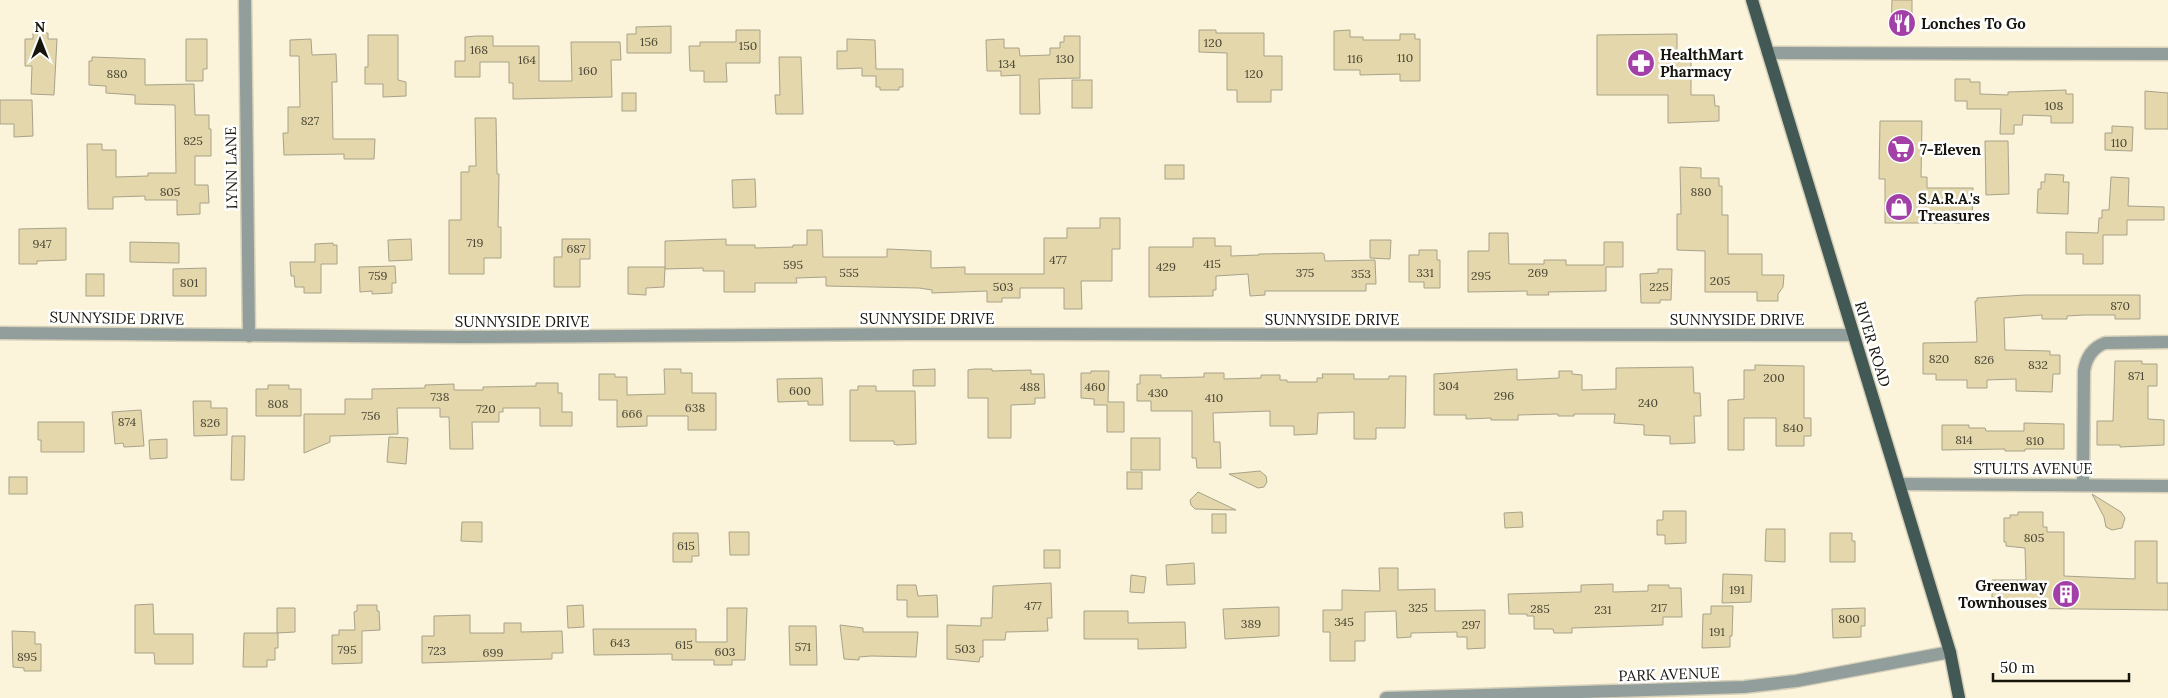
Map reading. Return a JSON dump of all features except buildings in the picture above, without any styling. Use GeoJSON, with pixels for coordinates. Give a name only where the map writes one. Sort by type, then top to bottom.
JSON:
{"type":"FeatureCollection","features":[{"type":"Feature","properties":{"kind":"main road","name":"RIVER ROAD"},"geometry":{"type":"LineString","coordinates":[[1752,0],[1950,652],[1959,698]]}},
{"type":"Feature","properties":{"kind":"street","name":"LYNN LANE"},"geometry":{"type":"LineString","coordinates":[[245,0],[249,336]]}},
{"type":"Feature","properties":{"kind":"street"},"geometry":{"type":"LineString","coordinates":[[1768,53],[2168,54]]}},
{"type":"Feature","properties":{"kind":"street","name":"SUNNYSIDE DRIVE"},"geometry":{"type":"LineString","coordinates":[[0,333],[461,337],[909,334],[1853,335]]}},
{"type":"Feature","properties":{"kind":"street"},"geometry":{"type":"LineString","coordinates":[[2083,485],[2084,371],[2088,356],[2105,342],[2168,342]]}},
{"type":"Feature","properties":{"kind":"street","name":"STULTS AVENUE"},"geometry":{"type":"LineString","coordinates":[[1899,484],[2168,486]]}},
{"type":"Feature","properties":{"kind":"street","name":"PARK AVENUE"},"geometry":{"type":"LineString","coordinates":[[1386,698],[1572,696],[1744,687],[1796,681],[1950,652]]}},
{"type":"Feature","properties":{"kind":"place","name":"Lonches To Go"},"geometry":{"type":"Point","coordinates":[1902,23]}},
{"type":"Feature","properties":{"kind":"place","name":"HealthMart Pharmacy"},"geometry":{"type":"Point","coordinates":[1641,63]}},
{"type":"Feature","properties":{"kind":"place","name":"7-Eleven"},"geometry":{"type":"Point","coordinates":[1901,149]}},
{"type":"Feature","properties":{"kind":"place","name":"S.A.R.A.'s Treasures"},"geometry":{"type":"Point","coordinates":[1899,207]}},
{"type":"Feature","properties":{"kind":"place","name":"Greenway Townhouses"},"geometry":{"type":"Point","coordinates":[2066,594]}}]}
